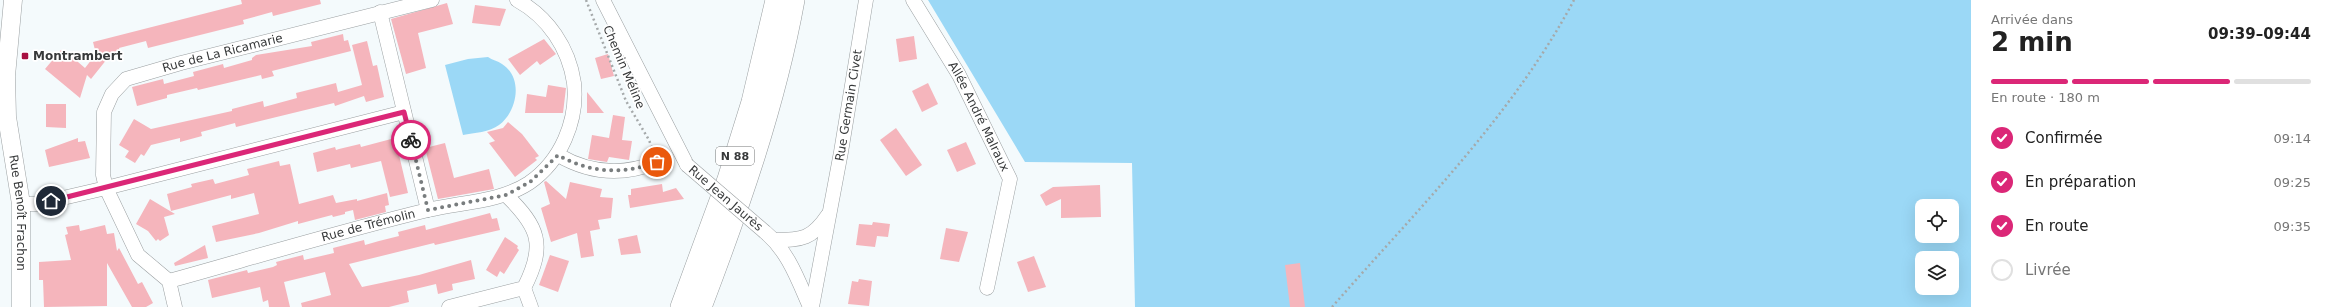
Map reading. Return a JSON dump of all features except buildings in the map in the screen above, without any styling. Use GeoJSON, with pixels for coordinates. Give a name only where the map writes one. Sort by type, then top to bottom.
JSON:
{"type":"FeatureCollection","features":[{"type":"Feature","properties":{"kind":"highway","name":"N 88"},"geometry":{"type":"LineString","coordinates":[[681,307],[720,201],[752,102],[776,0]]}},
{"type":"Feature","properties":{"kind":"highway","name":"N 88"},"geometry":{"type":"LineString","coordinates":[[701,307],[751,167],[772,100],[794,0]]}},
{"type":"Feature","properties":{"kind":"main road","name":"Rue Benoît Frachon"},"geometry":{"type":"LineString","coordinates":[[13,0],[6,76],[7,117],[21,204],[21,307]]}},
{"type":"Feature","properties":{"kind":"street","name":"Rue de La Ricamarie"},"geometry":{"type":"LineString","coordinates":[[169,281],[138,255],[106,188],[103,175],[104,112],[112,94],[126,79],[380,12],[432,0]]}},
{"type":"Feature","properties":{"kind":"street","name":"Rue de Trémolin"},"geometry":{"type":"LineString","coordinates":[[169,281],[428,210],[506,195],[530,182],[558,155],[569,131],[575,93],[570,60],[549,24],[528,6],[517,0]]}},
{"type":"Feature","properties":{"kind":"street","name":"Rue Jean Jaurès"},"geometry":{"type":"LineString","coordinates":[[603,0],[687,165],[770,236],[791,264],[811,307]]}},
{"type":"Feature","properties":{"kind":"street","name":"Rue Germain Civet"},"geometry":{"type":"LineString","coordinates":[[811,307],[830,211],[866,0]]}},
{"type":"Feature","properties":{"kind":"street","name":"Allée André Malraux"},"geometry":{"type":"LineString","coordinates":[[913,0],[959,75],[1010,179],[987,288]]}},
{"type":"Feature","properties":{"kind":"street"},"geometry":{"type":"LineString","coordinates":[[380,12],[428,210]]}},
{"type":"Feature","properties":{"kind":"street"},"geometry":{"type":"LineString","coordinates":[[21,204],[37,204],[106,188],[404,112]]}},
{"type":"Feature","properties":{"kind":"street"},"geometry":{"type":"LineString","coordinates":[[558,155],[571,163],[594,170],[620,171],[657,162]]}},
{"type":"Feature","properties":{"kind":"street"},"geometry":{"type":"LineString","coordinates":[[506,195],[534,228],[538,251],[534,269],[524,288],[531,307]]}},
{"type":"Feature","properties":{"kind":"street"},"geometry":{"type":"LineString","coordinates":[[770,236],[798,240],[812,235],[830,211]]}},
{"type":"Feature","properties":{"kind":"street"},"geometry":{"type":"LineString","coordinates":[[169,281],[175,307]]}},
{"type":"Feature","properties":{"kind":"street"},"geometry":{"type":"LineString","coordinates":[[449,307],[524,288]]}},
{"type":"Feature","properties":{"kind":"path","name":"Chemin Méline"},"geometry":{"type":"LineString","coordinates":[[586,0],[626,100],[649,140],[657,162]]}},
{"type":"Feature","properties":{"kind":"path"},"geometry":{"type":"LineString","coordinates":[[1332,307],[1483,136],[1553,40],[1574,0]]}},
{"type":"Feature","properties":{"kind":"shaded area"},"geometry":{"type":"Polygon","coordinates":[[[928,0],[1971,0],[1971,307],[1135,307],[1132,163],[1025,162],[928,0]]]}},
{"type":"Feature","properties":{"kind":"shaded area"},"geometry":{"type":"Polygon","coordinates":[[[488,57],[502,64],[509,70],[515,86],[516,95],[514,104],[505,119],[499,125],[482,132],[463,135],[445,65],[468,59],[488,57]]]}},
{"type":"Feature","properties":{"kind":"way so far"},"geometry":{"type":"LineString","coordinates":[[411,140],[428,210],[506,195],[530,182],[558,155],[571,163],[594,170],[620,171],[646,166],[657,162]]}},
{"type":"Feature","properties":{"kind":"place","name":"Montrambert"},"geometry":{"type":"Point","coordinates":[25,56]}},
{"type":"Feature","properties":{"kind":"route"},"geometry":{"type":"LineString","coordinates":[[51,201],[404,112],[411,140]]}}]}
